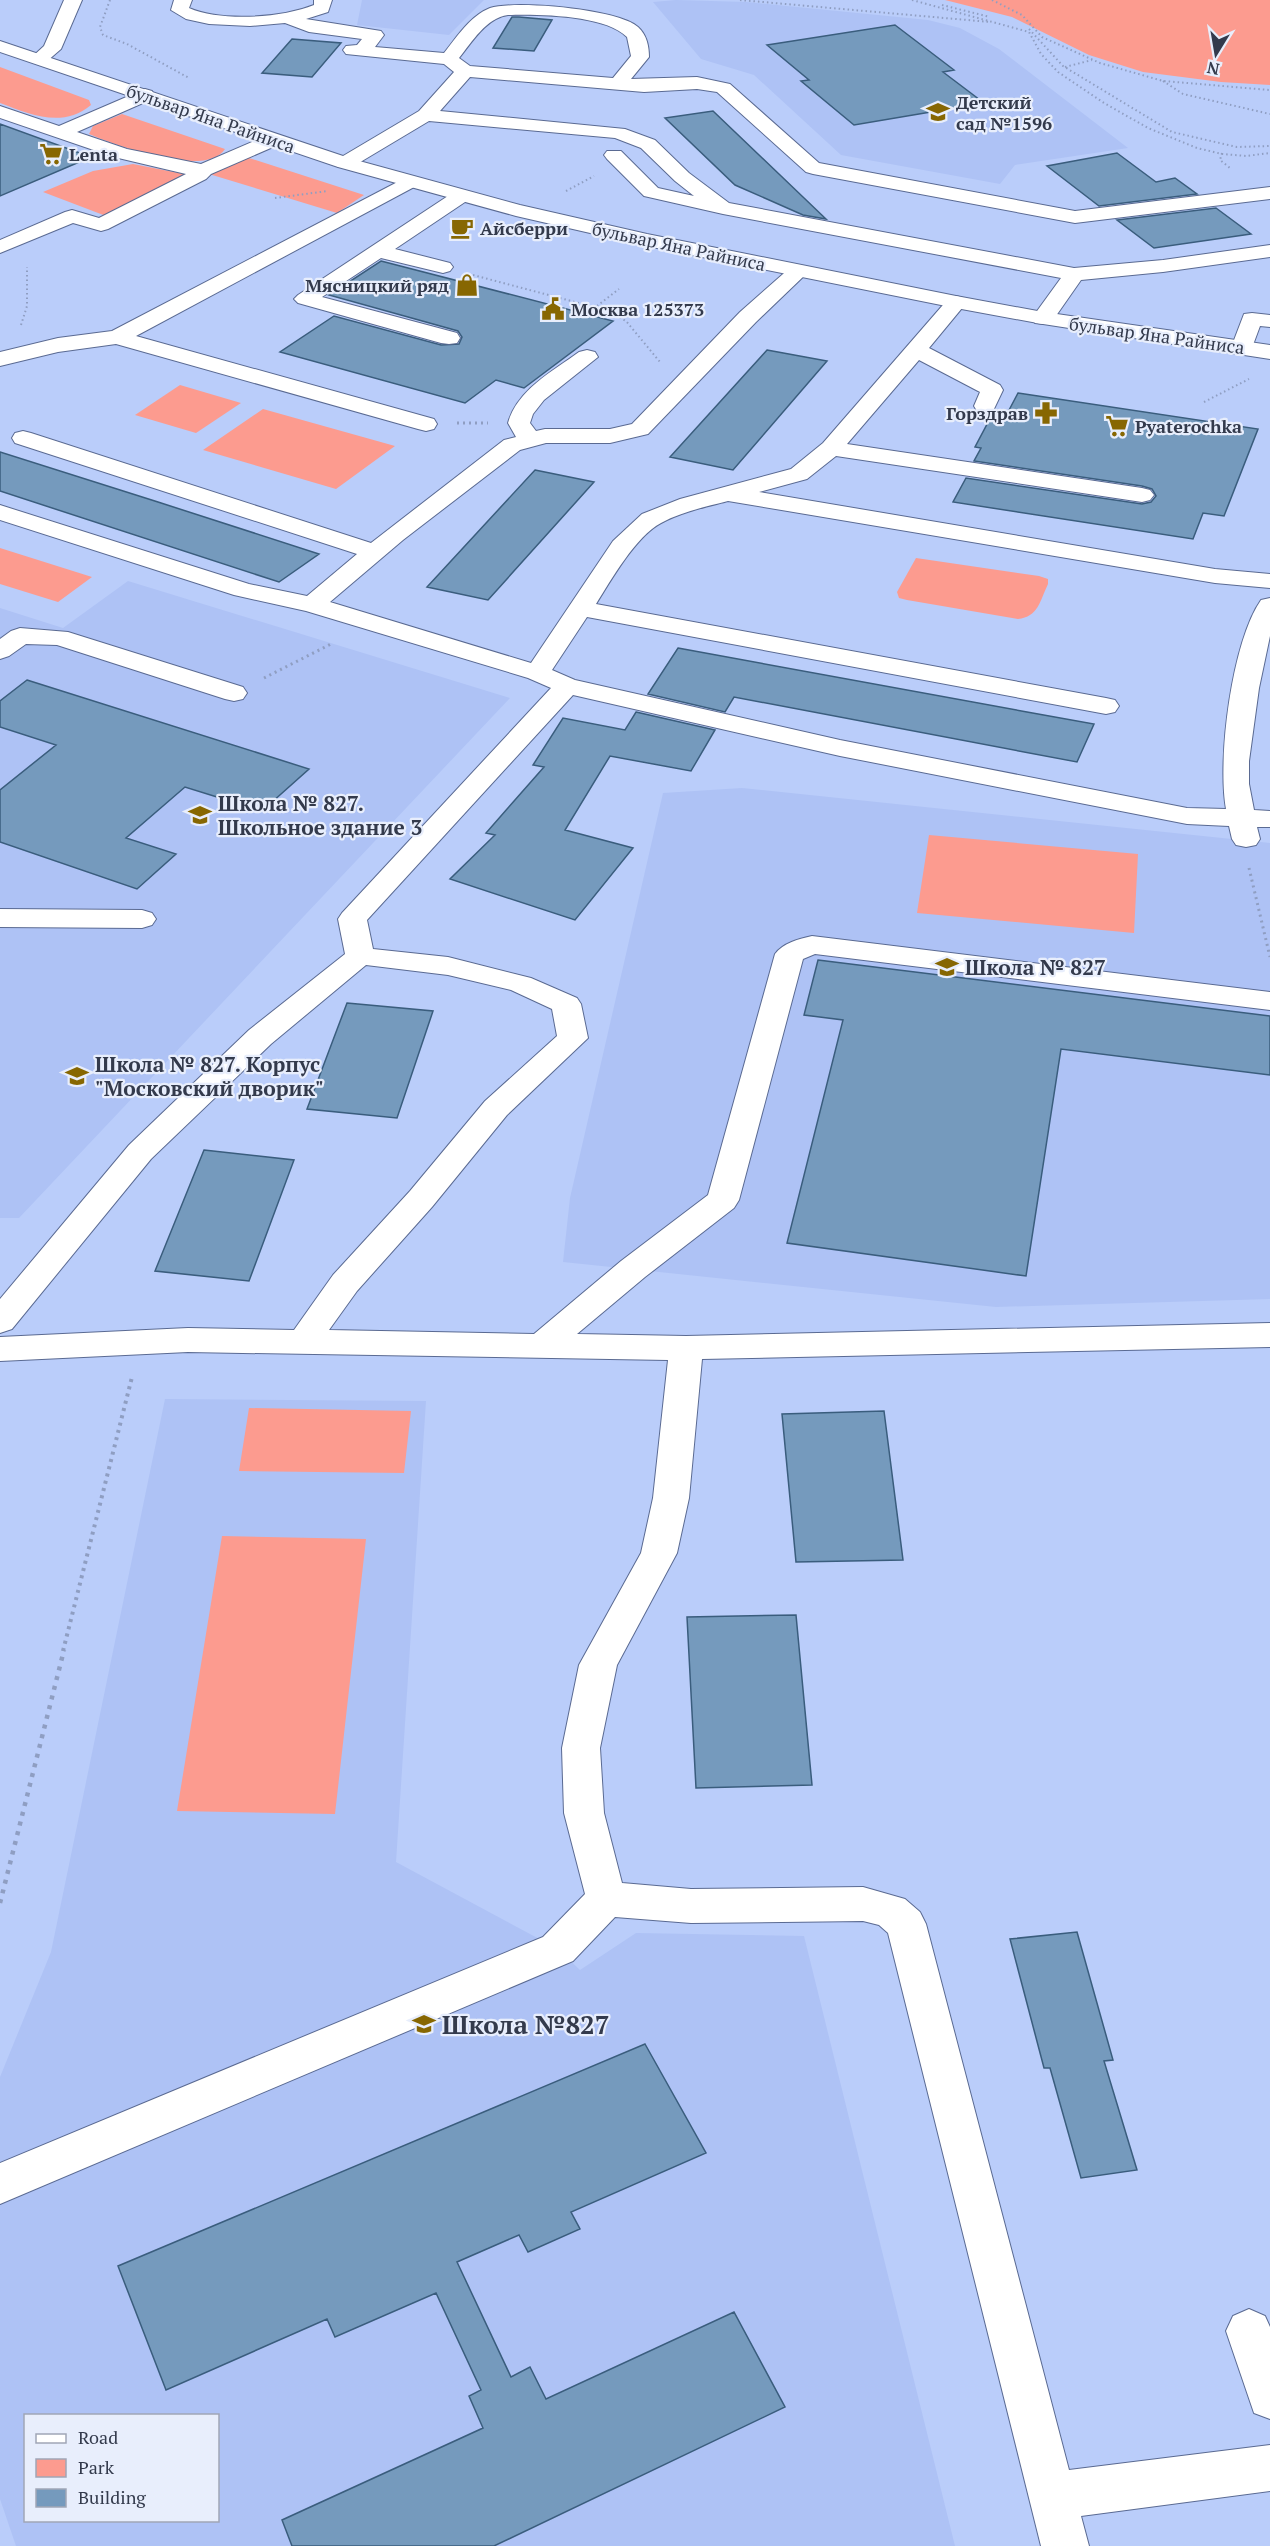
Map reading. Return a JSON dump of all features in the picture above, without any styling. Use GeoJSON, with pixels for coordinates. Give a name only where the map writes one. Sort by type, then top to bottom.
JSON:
{"type":"FeatureCollection","features":[{"type":"Feature","properties":{"kind":"main road"},"geometry":{"type":"LineString","coordinates":[[40,58],[52,49],[73,0]]}},
{"type":"Feature","properties":{"kind":"main road"},"geometry":{"type":"LineString","coordinates":[[183,0],[180,10],[190,17],[206,20],[290,19],[310,15],[322,8],[323,0]]}},
{"type":"Feature","properties":{"kind":"main road"},"geometry":{"type":"LineString","coordinates":[[449,59],[487,16],[499,11],[513,9],[596,16],[617,22],[631,30],[638,39],[640,57],[618,83]]}},
{"type":"Feature","properties":{"kind":"main road"},"geometry":{"type":"LineString","coordinates":[[290,19],[309,27],[375,35],[357,50],[449,59],[465,71],[644,86],[697,83],[723,88],[813,168],[1075,217],[1270,193]]}},
{"type":"Feature","properties":{"kind":"main road","name":"бульвар Яна Райниса"},"geometry":{"type":"LineString","coordinates":[[0,46],[273,140],[461,196],[647,240],[956,302],[1043,318],[1270,352]]}},
{"type":"Feature","properties":{"kind":"main road"},"geometry":{"type":"LineString","coordinates":[[345,163],[426,115],[465,71]]}},
{"type":"Feature","properties":{"kind":"main road"},"geometry":{"type":"LineString","coordinates":[[58,133],[145,95]]}},
{"type":"Feature","properties":{"kind":"main road"},"geometry":{"type":"LineString","coordinates":[[0,112],[121,153],[165,165],[204,170]]}},
{"type":"Feature","properties":{"kind":"main road"},"geometry":{"type":"LineString","coordinates":[[426,115],[618,133],[648,144],[682,177],[723,208]]}},
{"type":"Feature","properties":{"kind":"main road"},"geometry":{"type":"LineString","coordinates":[[0,247],[72,216],[101,225],[199,175],[204,170],[273,140]]}},
{"type":"Feature","properties":{"kind":"main road"},"geometry":{"type":"LineString","coordinates":[[614,155],[651,192],[723,208],[1074,274],[1163,266],[1270,251]]}},
{"type":"Feature","properties":{"kind":"main road"},"geometry":{"type":"LineString","coordinates":[[7,357],[75,342],[117,337],[409,182]]}},
{"type":"Feature","properties":{"kind":"main road"},"geometry":{"type":"LineString","coordinates":[[449,338],[305,299],[461,196]]}},
{"type":"Feature","properties":{"kind":"main road"},"geometry":{"type":"LineString","coordinates":[[378,251],[443,267]]}},
{"type":"Feature","properties":{"kind":"main road"},"geometry":{"type":"LineString","coordinates":[[524,431],[545,436],[610,436],[640,429],[748,317],[798,271]]}},
{"type":"Feature","properties":{"kind":"main road"},"geometry":{"type":"LineString","coordinates":[[1043,318],[1074,274]]}},
{"type":"Feature","properties":{"kind":"main road"},"geometry":{"type":"LineString","coordinates":[[537,673],[622,546],[650,519],[688,504],[799,474],[831,448],[956,302]]}},
{"type":"Feature","properties":{"kind":"main road"},"geometry":{"type":"LineString","coordinates":[[1242,348],[1252,319],[1270,321]]}},
{"type":"Feature","properties":{"kind":"main road"},"geometry":{"type":"LineString","coordinates":[[117,337],[426,424]]}},
{"type":"Feature","properties":{"kind":"main road"},"geometry":{"type":"LineString","coordinates":[[916,350],[992,390],[985,406]]}},
{"type":"Feature","properties":{"kind":"main road"},"geometry":{"type":"LineString","coordinates":[[524,431],[519,416],[525,405],[587,357]]}},
{"type":"Feature","properties":{"kind":"main road"},"geometry":{"type":"LineString","coordinates":[[312,605],[375,552],[512,445],[524,431]]}},
{"type":"Feature","properties":{"kind":"main road"},"geometry":{"type":"LineString","coordinates":[[23,438],[375,552]]}},
{"type":"Feature","properties":{"kind":"main road"},"geometry":{"type":"LineString","coordinates":[[831,448],[1142,495]]}},
{"type":"Feature","properties":{"kind":"main road"},"geometry":{"type":"LineString","coordinates":[[725,493],[1169,568],[1270,581]]}},
{"type":"Feature","properties":{"kind":"main road"},"geometry":{"type":"LineString","coordinates":[[0,512],[243,590],[312,605],[537,673],[567,686],[840,748],[1187,816],[1244,830],[1270,819]]}},
{"type":"Feature","properties":{"kind":"main road"},"geometry":{"type":"LineString","coordinates":[[1244,830],[1235,775],[1252,657],[1265,611],[1270,605]]}},
{"type":"Feature","properties":{"kind":"main road"},"geometry":{"type":"LineString","coordinates":[[579,608],[1106,706]]}},
{"type":"Feature","properties":{"kind":"main road"},"geometry":{"type":"LineString","coordinates":[[0,651],[20,636],[58,637],[234,693]]}},
{"type":"Feature","properties":{"kind":"main road"},"geometry":{"type":"LineString","coordinates":[[360,956],[351,919],[567,686]]}},
{"type":"Feature","properties":{"kind":"main road"},"geometry":{"type":"LineString","coordinates":[[0,918],[142,919]]}},
{"type":"Feature","properties":{"kind":"main road"},"geometry":{"type":"LineString","coordinates":[[544,1344],[633,1269],[723,1200],[790,954],[812,945],[1270,1001]]}},
{"type":"Feature","properties":{"kind":"main road"},"geometry":{"type":"LineString","coordinates":[[0,1321],[140,1152],[260,1037],[360,956],[448,966],[521,984],[566,1004],[573,1038],[496,1108],[421,1199],[345,1283],[304,1341]]}},
{"type":"Feature","properties":{"kind":"main road"},"geometry":{"type":"LineString","coordinates":[[0,1348],[141,1342],[304,1341],[686,1348],[1270,1335]]}},
{"type":"Feature","properties":{"kind":"main road"},"geometry":{"type":"LineString","coordinates":[[606,1899],[584,1814],[582,1748],[598,1665],[659,1553],[670,1498],[686,1348]]}},
{"type":"Feature","properties":{"kind":"main road"},"geometry":{"type":"LineString","coordinates":[[0,2184],[558,1950],[606,1899]]}},
{"type":"Feature","properties":{"kind":"main road"},"geometry":{"type":"LineString","coordinates":[[606,1899],[691,1906],[863,1904],[891,1911],[906,1924],[1065,2546]]}},
{"type":"Feature","properties":{"kind":"main road"},"geometry":{"type":"LineString","coordinates":[[1250,2331],[1270,2397]]}},
{"type":"Feature","properties":{"kind":"main road"},"geometry":{"type":"LineString","coordinates":[[1053,2496],[1270,2468]]}},
{"type":"Feature","properties":{"kind":"path"},"geometry":{"type":"LineString","coordinates":[[110,0],[100,27],[103,35],[127,44]]}},
{"type":"Feature","properties":{"kind":"path"},"geometry":{"type":"LineString","coordinates":[[740,0],[1002,23]]}},
{"type":"Feature","properties":{"kind":"path"},"geometry":{"type":"LineString","coordinates":[[912,0],[1029,32],[1051,67],[1094,97],[1163,136],[1222,153],[1250,156],[1270,153]]}},
{"type":"Feature","properties":{"kind":"path"},"geometry":{"type":"LineString","coordinates":[[921,0],[962,9],[1030,29],[1065,67],[1172,132],[1238,147],[1270,146]]}},
{"type":"Feature","properties":{"kind":"path"},"geometry":{"type":"LineString","coordinates":[[992,0],[1022,15],[1042,37],[1093,60],[1163,81],[1270,90]]}},
{"type":"Feature","properties":{"kind":"path"},"geometry":{"type":"LineString","coordinates":[[1065,67],[1093,60]]}},
{"type":"Feature","properties":{"kind":"path"},"geometry":{"type":"LineString","coordinates":[[1163,81],[1183,94],[1270,114]]}},
{"type":"Feature","properties":{"kind":"path"},"geometry":{"type":"LineString","coordinates":[[275,198],[328,191]]}},
{"type":"Feature","properties":{"kind":"path"},"geometry":{"type":"LineString","coordinates":[[7,357],[27,298],[28,281],[22,238]]}},
{"type":"Feature","properties":{"kind":"path"},"geometry":{"type":"LineString","coordinates":[[443,267],[597,306],[626,321],[681,387]]}},
{"type":"Feature","properties":{"kind":"path"},"geometry":{"type":"LineString","coordinates":[[597,306],[619,289]]}},
{"type":"Feature","properties":{"kind":"path"},"geometry":{"type":"LineString","coordinates":[[1204,402],[1251,378]]}},
{"type":"Feature","properties":{"kind":"path"},"geometry":{"type":"LineString","coordinates":[[426,424],[524,431]]}},
{"type":"Feature","properties":{"kind":"path"},"geometry":{"type":"LineString","coordinates":[[234,693],[372,624]]}},
{"type":"Feature","properties":{"kind":"path"},"geometry":{"type":"LineString","coordinates":[[1244,830],[1257,910],[1270,957]]}},
{"type":"Feature","properties":{"kind":"path"},"geometry":{"type":"LineString","coordinates":[[0,1903],[141,1342]]}},
{"type":"Feature","properties":{"kind":"shaded area"},"geometry":{"type":"Polygon","coordinates":[[[362,0],[484,0],[449,35],[357,25],[362,0]]]}},
{"type":"Feature","properties":{"kind":"shaded area","name":"Детский сад №1596"},"geometry":{"type":"Polygon","coordinates":[[[676,0],[746,2],[928,20],[960,28],[999,49],[1128,148],[1015,165],[1000,184],[841,155],[754,75],[701,59],[653,2],[676,0]]]}},
{"type":"Feature","properties":{"kind":"shaded area","name":"Школа № 827. Школьное здание 3"},"geometry":{"type":"Polygon","coordinates":[[[128,581],[510,698],[19,1218],[0,1218],[0,608],[63,628],[128,581]]]}},
{"type":"Feature","properties":{"kind":"shaded area","name":"Школа № 827"},"geometry":{"type":"Polygon","coordinates":[[[742,788],[1270,843],[1270,1299],[996,1307],[563,1262],[570,1198],[663,793],[742,788]]]}},
{"type":"Feature","properties":{"kind":"shaded area","name":"Школа №827"},"geometry":{"type":"Polygon","coordinates":[[[165,1399],[426,1401],[396,1862],[558,1949],[580,1970],[636,1933],[804,1936],[955,2546],[16,2546],[0,2499],[0,2077],[51,1952],[165,1399]]]}},
{"type":"Feature","properties":{"kind":"green space"},"geometry":{"type":"Polygon","coordinates":[[[945,0],[1270,0],[1270,85],[1221,82],[1143,72],[1089,55],[1012,17],[945,0]]]}},
{"type":"Feature","properties":{"kind":"green space"},"geometry":{"type":"Polygon","coordinates":[[[0,67],[89,100],[91,105],[80,112],[57,118],[34,115],[0,103],[0,67]]]}},
{"type":"Feature","properties":{"kind":"green space"},"geometry":{"type":"Polygon","coordinates":[[[122,114],[225,149],[215,157],[199,161],[180,160],[138,151],[89,134],[93,126],[122,114]]]}},
{"type":"Feature","properties":{"kind":"green space"},"geometry":{"type":"Polygon","coordinates":[[[246,157],[364,195],[337,213],[209,174],[246,157]]]}},
{"type":"Feature","properties":{"kind":"green space"},"geometry":{"type":"Polygon","coordinates":[[[133,164],[189,175],[106,216],[43,192],[93,171],[133,164]]]}},
{"type":"Feature","properties":{"kind":"green space"},"geometry":{"type":"Polygon","coordinates":[[[180,385],[241,403],[196,433],[135,415],[180,385]]]}},
{"type":"Feature","properties":{"kind":"green space"},"geometry":{"type":"Polygon","coordinates":[[[263,409],[395,446],[336,489],[203,450],[263,409]]]}},
{"type":"Feature","properties":{"kind":"green space"},"geometry":{"type":"Polygon","coordinates":[[[0,548],[92,577],[58,602],[0,584],[0,548]]]}},
{"type":"Feature","properties":{"kind":"green space"},"geometry":{"type":"Polygon","coordinates":[[[916,558],[1039,576],[1048,579],[1048,584],[1034,612],[1025,618],[1018,619],[899,598],[897,592],[916,558]]]}},
{"type":"Feature","properties":{"kind":"green space"},"geometry":{"type":"Polygon","coordinates":[[[929,835],[1138,854],[1134,933],[917,913],[929,835]]]}},
{"type":"Feature","properties":{"kind":"green space"},"geometry":{"type":"Polygon","coordinates":[[[249,1408],[411,1411],[404,1473],[239,1471],[249,1408]]]}},
{"type":"Feature","properties":{"kind":"green space"},"geometry":{"type":"Polygon","coordinates":[[[222,1536],[366,1539],[335,1814],[177,1811],[222,1536]]]}},
{"type":"Feature","properties":{"kind":"building"},"geometry":{"type":"Polygon","coordinates":[[[512,17],[552,20],[534,51],[493,48],[512,17]]]}},
{"type":"Feature","properties":{"kind":"building"},"geometry":{"type":"Polygon","coordinates":[[[895,25],[954,70],[943,72],[984,103],[854,125],[801,81],[809,80],[767,45],[895,25]]]}},
{"type":"Feature","properties":{"kind":"building"},"geometry":{"type":"Polygon","coordinates":[[[292,39],[341,43],[312,77],[262,73],[292,39]]]}},
{"type":"Feature","properties":{"kind":"building"},"geometry":{"type":"Polygon","coordinates":[[[713,111],[826,219],[803,215],[735,185],[665,118],[713,111]]]}},
{"type":"Feature","properties":{"kind":"building"},"geometry":{"type":"Polygon","coordinates":[[[0,124],[91,157],[0,196],[0,124]]]}},
{"type":"Feature","properties":{"kind":"building"},"geometry":{"type":"Polygon","coordinates":[[[1117,153],[1156,182],[1175,178],[1197,194],[1099,206],[1047,166],[1117,153]]]}},
{"type":"Feature","properties":{"kind":"building"},"geometry":{"type":"Polygon","coordinates":[[[1216,208],[1251,234],[1154,248],[1117,220],[1216,208]]]}},
{"type":"Feature","properties":{"kind":"building"},"geometry":{"type":"Polygon","coordinates":[[[381,261],[613,321],[524,388],[496,380],[465,403],[280,352],[334,316],[441,345],[459,344],[462,337],[458,331],[329,295],[381,261]]]}},
{"type":"Feature","properties":{"kind":"building"},"geometry":{"type":"Polygon","coordinates":[[[767,350],[827,361],[733,470],[670,457],[767,350]]]}},
{"type":"Feature","properties":{"kind":"building"},"geometry":{"type":"Polygon","coordinates":[[[1018,393],[1258,429],[1224,516],[1203,513],[1193,539],[953,502],[966,478],[1142,504],[1151,502],[1156,496],[1152,489],[1142,486],[974,461],[981,448],[975,447],[993,413],[996,410],[1008,412],[1018,393]]]}},
{"type":"Feature","properties":{"kind":"building"},"geometry":{"type":"Polygon","coordinates":[[[0,452],[319,554],[279,582],[0,491],[0,452]]]}},
{"type":"Feature","properties":{"kind":"building"},"geometry":{"type":"Polygon","coordinates":[[[535,470],[594,482],[488,600],[427,587],[535,470]]]}},
{"type":"Feature","properties":{"kind":"building"},"geometry":{"type":"Polygon","coordinates":[[[678,648],[1094,724],[1077,762],[734,697],[725,712],[648,694],[678,648]]]}},
{"type":"Feature","properties":{"kind":"building"},"geometry":{"type":"Polygon","coordinates":[[[27,680],[309,769],[262,811],[185,787],[126,838],[176,854],[137,889],[0,842],[0,790],[56,745],[0,727],[0,701],[27,680]]]}},
{"type":"Feature","properties":{"kind":"building"},"geometry":{"type":"Polygon","coordinates":[[[636,712],[715,730],[691,771],[610,756],[565,830],[633,848],[575,920],[450,879],[495,835],[486,833],[544,767],[533,765],[563,718],[625,730],[636,712]]]}},
{"type":"Feature","properties":{"kind":"building"},"geometry":{"type":"Polygon","coordinates":[[[818,960],[1270,1016],[1270,1075],[1061,1049],[1026,1276],[787,1243],[843,1020],[804,1015],[818,960]]]}},
{"type":"Feature","properties":{"kind":"building"},"geometry":{"type":"Polygon","coordinates":[[[347,1003],[433,1011],[397,1118],[307,1109],[347,1003]]]}},
{"type":"Feature","properties":{"kind":"building"},"geometry":{"type":"Polygon","coordinates":[[[204,1150],[294,1160],[249,1281],[155,1271],[204,1150]]]}},
{"type":"Feature","properties":{"kind":"building"},"geometry":{"type":"Polygon","coordinates":[[[884,1411],[903,1560],[796,1562],[782,1414],[884,1411]]]}},
{"type":"Feature","properties":{"kind":"building"},"geometry":{"type":"Polygon","coordinates":[[[796,1615],[812,1785],[696,1788],[687,1617],[796,1615]]]}},
{"type":"Feature","properties":{"kind":"building"},"geometry":{"type":"Polygon","coordinates":[[[1077,1932],[1113,2060],[1104,2061],[1137,2170],[1081,2178],[1050,2068],[1044,2068],[1010,1939],[1077,1932]]]}},
{"type":"Feature","properties":{"kind":"building"},"geometry":{"type":"Polygon","coordinates":[[[645,2044],[706,2153],[571,2212],[580,2229],[528,2252],[519,2235],[457,2262],[511,2377],[530,2367],[546,2399],[734,2312],[785,2407],[494,2546],[292,2546],[282,2520],[483,2428],[469,2396],[481,2390],[436,2293],[335,2337],[327,2319],[166,2390],[118,2266],[645,2044]]]}},
{"type":"Feature","properties":{"kind":"place","name":"Детский сад №1596"},"geometry":{"type":"Point","coordinates":[938,112]}},
{"type":"Feature","properties":{"kind":"place","name":"Lenta"},"geometry":{"type":"Point","coordinates":[51,154]}},
{"type":"Feature","properties":{"kind":"place","name":"Айсберри"},"geometry":{"type":"Point","coordinates":[462,228]}},
{"type":"Feature","properties":{"kind":"place","name":"Мясницкий ряд"},"geometry":{"type":"Point","coordinates":[467,285]}},
{"type":"Feature","properties":{"kind":"place","name":"Москва 125373"},"geometry":{"type":"Point","coordinates":[553,309]}},
{"type":"Feature","properties":{"kind":"place","name":"Горздрав"},"geometry":{"type":"Point","coordinates":[1046,413]}},
{"type":"Feature","properties":{"kind":"place","name":"Pyaterochka"},"geometry":{"type":"Point","coordinates":[1117,426]}},
{"type":"Feature","properties":{"kind":"place","name":"Школа № 827. Школьное здание 3"},"geometry":{"type":"Point","coordinates":[200,815]}},
{"type":"Feature","properties":{"kind":"place","name":"Школа № 827"},"geometry":{"type":"Point","coordinates":[947,967]}},
{"type":"Feature","properties":{"kind":"place","name":"Школа № 827. Корпус \"Московский дворик\""},"geometry":{"type":"Point","coordinates":[77,1076]}},
{"type":"Feature","properties":{"kind":"place","name":"Школа №827"},"geometry":{"type":"Point","coordinates":[424,2024]}}]}
